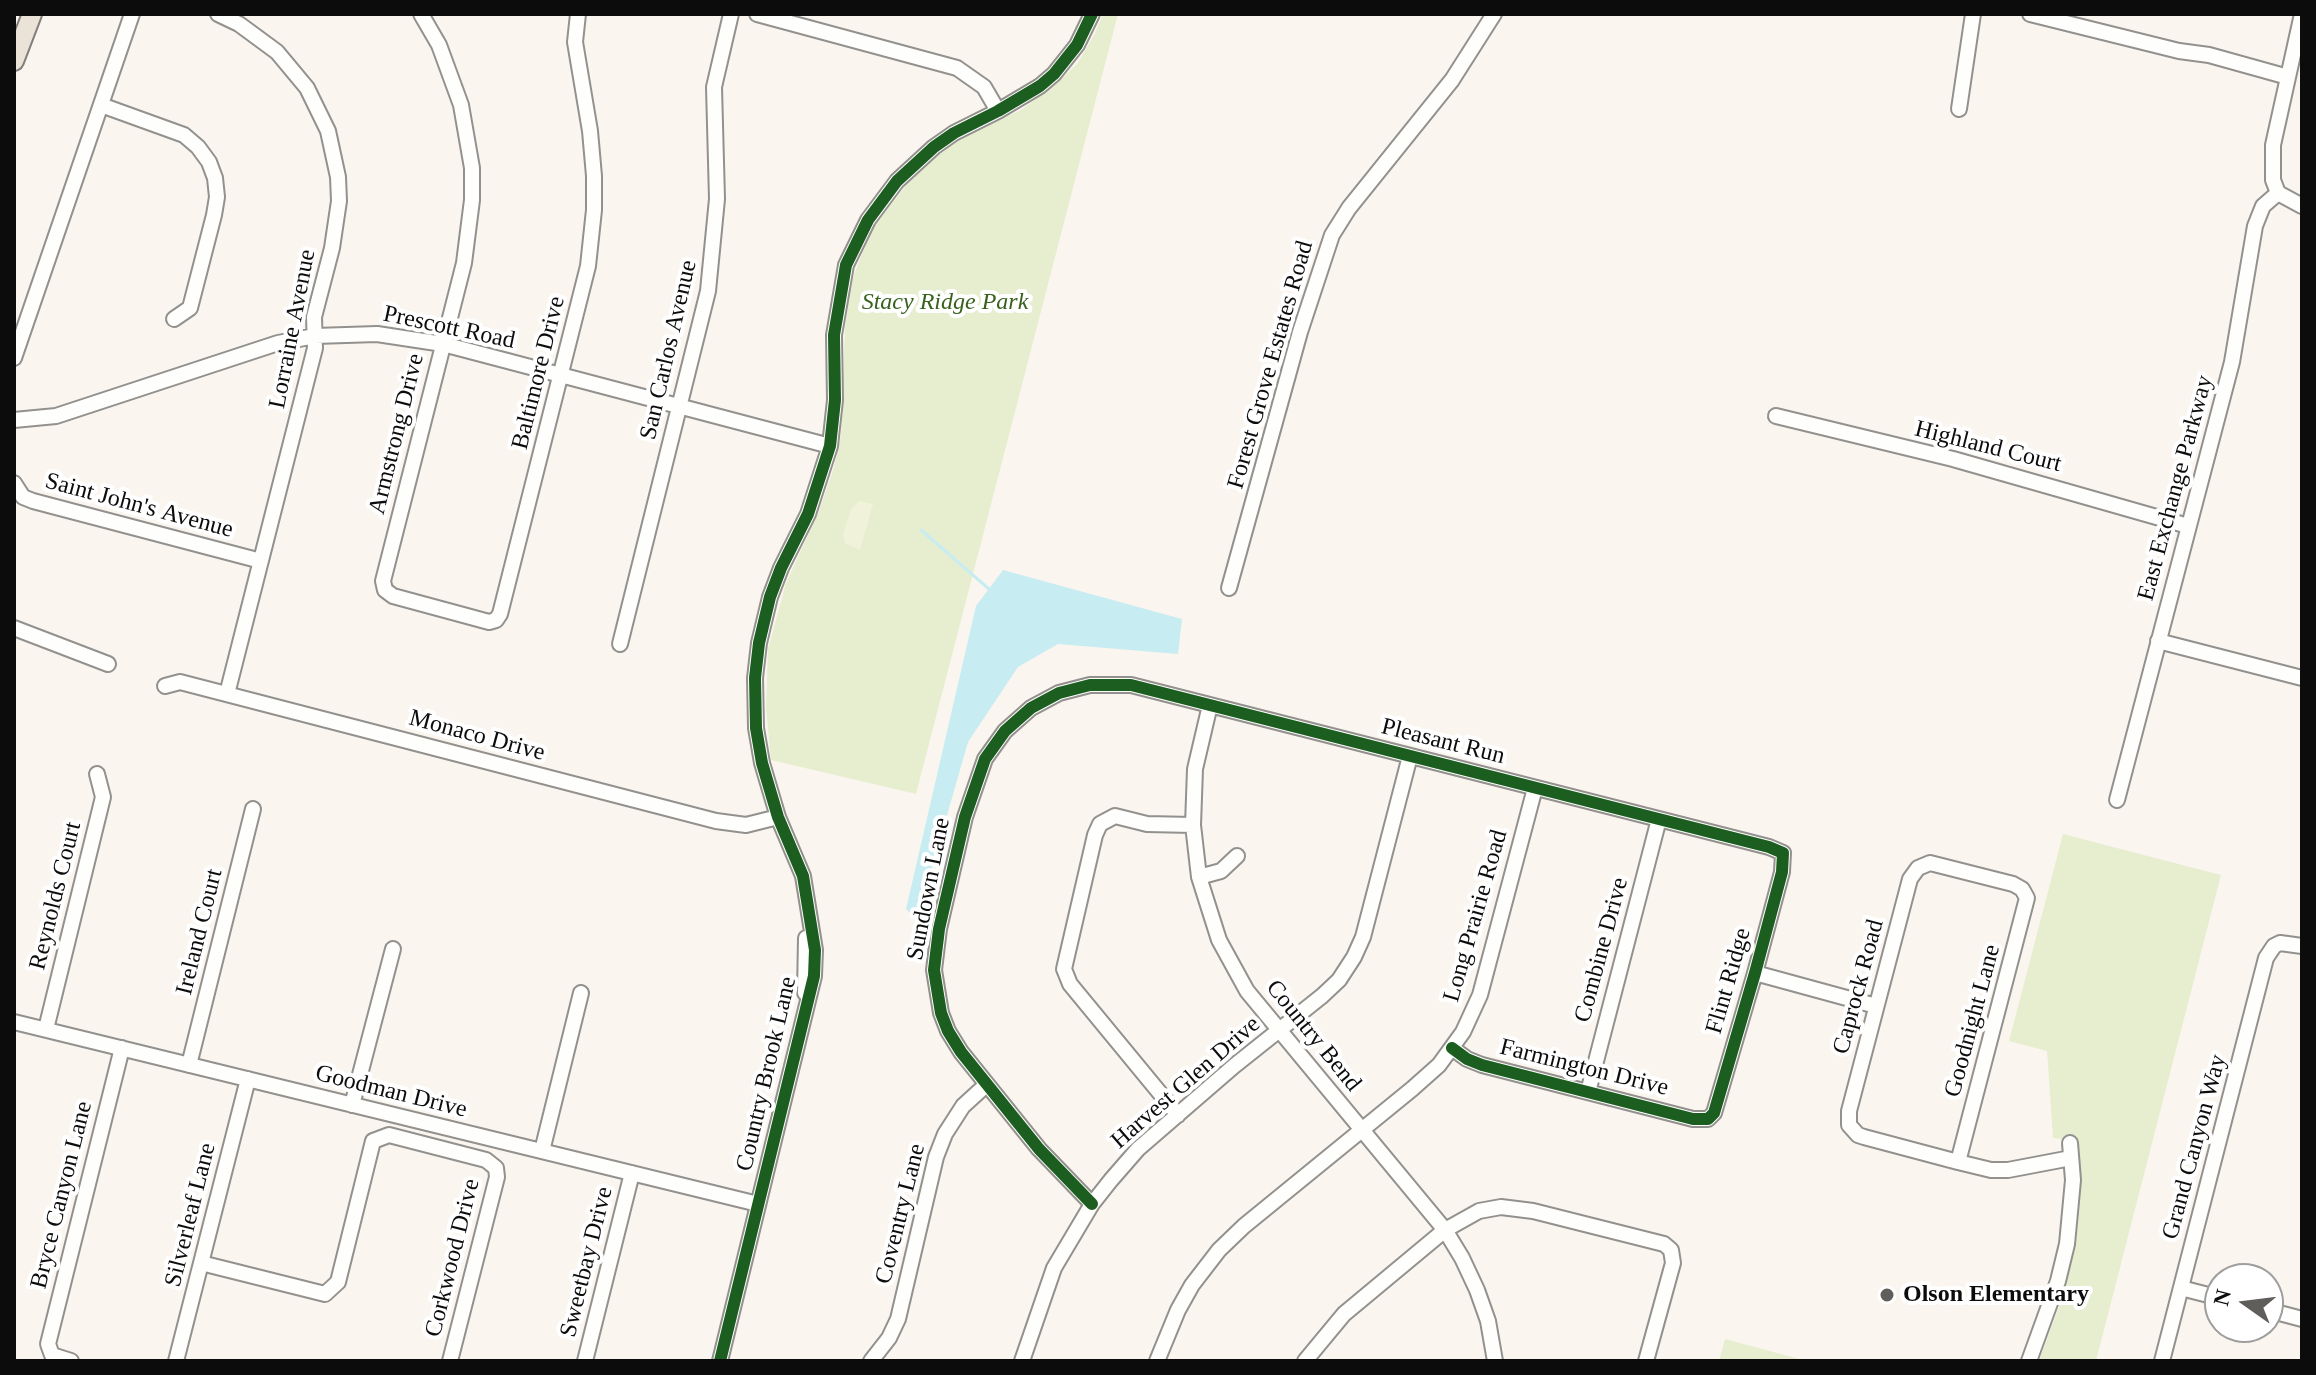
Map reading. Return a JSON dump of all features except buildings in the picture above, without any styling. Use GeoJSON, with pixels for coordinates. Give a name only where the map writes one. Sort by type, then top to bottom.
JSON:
{"type":"FeatureCollection","features":[{"type":"Feature","properties":{"kind":"main road"},"geometry":{"type":"LineString","coordinates":[[14,61],[32,14]]}},
{"type":"Feature","properties":{"kind":"street"},"geometry":{"type":"LineString","coordinates":[[14,358],[132,14]]}},
{"type":"Feature","properties":{"kind":"street","name":"Lorraine Avenue"},"geometry":{"type":"LineString","coordinates":[[218,14],[259,37],[293,69],[313,99],[328,131],[338,177],[339,201],[332,248],[314,317],[315,348],[227,694]]}},
{"type":"Feature","properties":{"kind":"street","name":"Armstrong Drive"},"geometry":{"type":"LineString","coordinates":[[384,588],[384,576],[470,232],[472,168],[468,136],[451,75],[421,14]]}},
{"type":"Feature","properties":{"kind":"street","name":"Baltimore Drive"},"geometry":{"type":"LineString","coordinates":[[384,588],[393,596],[485,621],[498,617],[588,266],[594,210],[590,131],[575,42],[578,14]]}},
{"type":"Feature","properties":{"kind":"street","name":"San Carlos Avenue"},"geometry":{"type":"LineString","coordinates":[[620,644],[702,322],[713,260],[717,199],[714,87],[731,14]]}},
{"type":"Feature","properties":{"kind":"street"},"geometry":{"type":"LineString","coordinates":[[757,14],[957,68],[984,87],[998,111]]}},
{"type":"Feature","properties":{"kind":"street","name":"Country Brook Lane"},"geometry":{"type":"LineString","coordinates":[[720,1361],[806,1004],[804,974],[809,914],[803,876],[769,791],[756,728],[755,678],[759,643],[770,597],[808,514],[830,446],[835,400],[833,358],[836,311],[846,265],[882,200],[915,163],[954,133],[1040,86],[1077,45],[1092,14]]}},
{"type":"Feature","properties":{"kind":"street","name":"Forest Grove Estates Road"},"geometry":{"type":"LineString","coordinates":[[1229,588],[1300,332],[1332,235],[1349,208],[1452,80],[1494,14]]}},
{"type":"Feature","properties":{"kind":"street"},"geometry":{"type":"LineString","coordinates":[[1959,109],[1973,14]]}},
{"type":"Feature","properties":{"kind":"street"},"geometry":{"type":"LineString","coordinates":[[2030,14],[2179,51],[2209,55],[2288,77]]}},
{"type":"Feature","properties":{"kind":"street"},"geometry":{"type":"LineString","coordinates":[[2302,14],[2273,145],[2273,180],[2278,193],[2302,206]]}},
{"type":"Feature","properties":{"kind":"street"},"geometry":{"type":"LineString","coordinates":[[101,105],[184,135],[203,154],[215,178],[217,197],[214,215],[190,308],[174,319]]}},
{"type":"Feature","properties":{"kind":"street","name":"East Exchange Parkway"},"geometry":{"type":"LineString","coordinates":[[2117,800],[2232,362],[2255,226],[2263,206],[2278,193]]}},
{"type":"Feature","properties":{"kind":"street","name":"Prescott Road"},"geometry":{"type":"LineString","coordinates":[[14,420],[56,416],[278,343],[315,336],[377,334],[443,344],[830,446]]}},
{"type":"Feature","properties":{"kind":"street","name":"Highland Court"},"geometry":{"type":"LineString","coordinates":[[1776,416],[1953,459],[2188,526]]}},
{"type":"Feature","properties":{"kind":"street","name":"Saint John's Avenue"},"geometry":{"type":"LineString","coordinates":[[14,483],[23,497],[33,501],[261,561]]}},
{"type":"Feature","properties":{"kind":"street"},"geometry":{"type":"LineString","coordinates":[[14,628],[108,664]]}},
{"type":"Feature","properties":{"kind":"street"},"geometry":{"type":"LineString","coordinates":[[2158,641],[2302,678]]}},
{"type":"Feature","properties":{"kind":"street","name":"Monaco Drive"},"geometry":{"type":"LineString","coordinates":[[165,686],[180,682],[716,821],[746,825],[778,817]]}},
{"type":"Feature","properties":{"kind":"street","name":"Pleasant Run"},"geometry":{"type":"LineString","coordinates":[[1090,685],[1131,685],[1783,853]]}},
{"type":"Feature","properties":{"kind":"street","name":"Sundown Lane"},"geometry":{"type":"LineString","coordinates":[[1090,685],[1059,693],[1031,708],[1005,731],[985,759],[965,817],[939,929],[934,970],[937,996],[948,1031],[986,1085],[1065,1179],[1092,1204]]}},
{"type":"Feature","properties":{"kind":"street","name":"Country Bend"},"geometry":{"type":"LineString","coordinates":[[1210,705],[1194,779],[1193,825],[1199,877],[1209,915],[1247,991],[1445,1230],[1477,1290],[1488,1321],[1495,1361]]}},
{"type":"Feature","properties":{"kind":"street","name":"Harvest Glen Drive"},"geometry":{"type":"LineString","coordinates":[[1022,1361],[1054,1268],[1092,1204],[1138,1149],[1331,988],[1354,957],[1363,937],[1410,756]]}},
{"type":"Feature","properties":{"kind":"street","name":"Reynolds Court"},"geometry":{"type":"LineString","coordinates":[[46,1029],[103,797],[97,774]]}},
{"type":"Feature","properties":{"kind":"street","name":"Long Prairie Road"},"geometry":{"type":"LineString","coordinates":[[1157,1361],[1178,1310],[1192,1285],[1219,1250],[1244,1226],[1412,1089],[1452,1048],[1480,995],[1535,788]]}},
{"type":"Feature","properties":{"kind":"street","name":"Ireland Court"},"geometry":{"type":"LineString","coordinates":[[189,1065],[253,809]]}},
{"type":"Feature","properties":{"kind":"street"},"geometry":{"type":"LineString","coordinates":[[1178,1115],[1066,977],[1064,960],[1095,835],[1104,820],[1115,816],[1147,824],[1193,825]]}},
{"type":"Feature","properties":{"kind":"street","name":"Combine Drive"},"geometry":{"type":"LineString","coordinates":[[1588,1092],[1659,819]]}},
{"type":"Feature","properties":{"kind":"street","name":"Flint Ridge"},"geometry":{"type":"LineString","coordinates":[[1708,1119],[1714,1113],[1755,973],[1782,872],[1783,853]]}},
{"type":"Feature","properties":{"kind":"street"},"geometry":{"type":"LineString","coordinates":[[1199,877],[1221,871],[1237,856]]}},
{"type":"Feature","properties":{"kind":"street","name":"Goodnight Lane"},"geometry":{"type":"LineString","coordinates":[[1922,866],[1937,864],[2013,884],[2024,891],[2027,904],[1958,1162]]}},
{"type":"Feature","properties":{"kind":"street","name":"Caprock Road"},"geometry":{"type":"LineString","coordinates":[[1922,866],[1910,879],[1849,1111],[1849,1125],[1858,1135],[1958,1162]]}},
{"type":"Feature","properties":{"kind":"street","name":"Grand Canyon Way"},"geometry":{"type":"LineString","coordinates":[[2162,1361],[2266,958],[2274,946],[2286,942],[2302,946]]}},
{"type":"Feature","properties":{"kind":"street"},"geometry":{"type":"LineString","coordinates":[[352,1105],[393,949]]}},
{"type":"Feature","properties":{"kind":"street"},"geometry":{"type":"LineString","coordinates":[[1755,973],[1876,1006]]}},
{"type":"Feature","properties":{"kind":"street"},"geometry":{"type":"LineString","coordinates":[[542,1151],[581,993]]}},
{"type":"Feature","properties":{"kind":"street","name":"Goodman Drive"},"geometry":{"type":"LineString","coordinates":[[14,1022],[758,1204]]}},
{"type":"Feature","properties":{"kind":"street","name":"Bryce Canyon Lane"},"geometry":{"type":"LineString","coordinates":[[71,1361],[51,1353],[48,1344],[122,1048]]}},
{"type":"Feature","properties":{"kind":"street","name":"Farmington Drive"},"geometry":{"type":"LineString","coordinates":[[1452,1048],[1482,1065],[1693,1119],[1708,1119]]}},
{"type":"Feature","properties":{"kind":"street","name":"Silverleaf Lane"},"geometry":{"type":"LineString","coordinates":[[176,1361],[248,1079]]}},
{"type":"Feature","properties":{"kind":"street","name":"Coventry Lane"},"geometry":{"type":"LineString","coordinates":[[871,1361],[889,1338],[898,1319],[936,1157],[945,1134],[963,1106],[986,1085]]}},
{"type":"Feature","properties":{"kind":"street","name":"Corkwood Drive"},"geometry":{"type":"LineString","coordinates":[[201,1263],[325,1294],[338,1282],[370,1146],[378,1138],[389,1135],[486,1160],[495,1166],[497,1177],[450,1361]]}},
{"type":"Feature","properties":{"kind":"street"},"geometry":{"type":"LineString","coordinates":[[1958,1162],[1991,1170],[2008,1170],[2070,1150],[2073,1193],[2067,1244],[2058,1281],[2029,1361]]}},
{"type":"Feature","properties":{"kind":"street","name":"Sweetbay Drive"},"geometry":{"type":"LineString","coordinates":[[585,1361],[632,1173]]}},
{"type":"Feature","properties":{"kind":"street"},"geometry":{"type":"LineString","coordinates":[[1305,1361],[1344,1314],[1445,1230],[1479,1211],[1517,1207],[1664,1244],[1671,1250],[1673,1263],[1646,1361]]}},
{"type":"Feature","properties":{"kind":"street"},"geometry":{"type":"LineString","coordinates":[[2181,1288],[2204,1294]]}},
{"type":"Feature","properties":{"kind":"green space","name":"Stacy Ridge Park"},"geometry":{"type":"Polygon","coordinates":[[[1103,14],[1118,14],[916,794],[771,760],[766,708],[768,649],[786,583],[819,511],[834,467],[841,435],[845,328],[851,283],[871,230],[911,179],[942,151],[966,135],[1021,110],[1056,84],[1077,64],[1103,14]]]}},
{"type":"Feature","properties":{"kind":"green space"},"geometry":{"type":"Polygon","coordinates":[[[859,501],[873,504],[860,550],[845,543],[843,534],[851,509],[859,501]]]}},
{"type":"Feature","properties":{"kind":"green space"},"geometry":{"type":"Polygon","coordinates":[[[2063,834],[2221,875],[2096,1361],[2039,1361],[2063,1296],[2074,1225],[2074,1141],[2053,1138],[2047,1051],[2009,1041],[2063,834]]]}},
{"type":"Feature","properties":{"kind":"green space"},"geometry":{"type":"Polygon","coordinates":[[[1725,1339],[1807,1361],[1719,1361],[1725,1339]]]}},
{"type":"Feature","properties":{"kind":"water"},"geometry":{"type":"Polygon","coordinates":[[[1003,570],[1182,619],[1178,654],[1058,644],[1018,667],[968,742],[917,920],[906,909],[976,606],[1003,570]]]}},
{"type":"Feature","properties":{"kind":"waterway"},"geometry":{"type":"LineString","coordinates":[[921,530],[989,589]]}},
{"type":"Feature","properties":{"kind":"cycle path"},"geometry":{"type":"LineString","coordinates":[[720,1361],[814,976],[815,950],[803,876],[778,817],[762,763],[756,728],[755,678],[759,643],[770,597],[808,514],[830,446],[835,400],[834,335],[846,265],[868,220],[897,181],[954,133],[1040,86],[1077,45],[1092,14]]}},
{"type":"Feature","properties":{"kind":"cycle path"},"geometry":{"type":"LineString","coordinates":[[1092,1204],[1039,1149],[961,1052],[941,1013],[934,970],[939,929],[965,817],[985,759],[1005,731],[1031,708],[1059,693],[1090,685],[1131,685],[1783,853],[1782,872],[1755,973],[1714,1113],[1708,1119],[1693,1119],[1482,1065],[1452,1048]]}},
{"type":"Feature","properties":{"kind":"place","name":"Olson Elementary"},"geometry":{"type":"Point","coordinates":[1887,1295]}}]}
